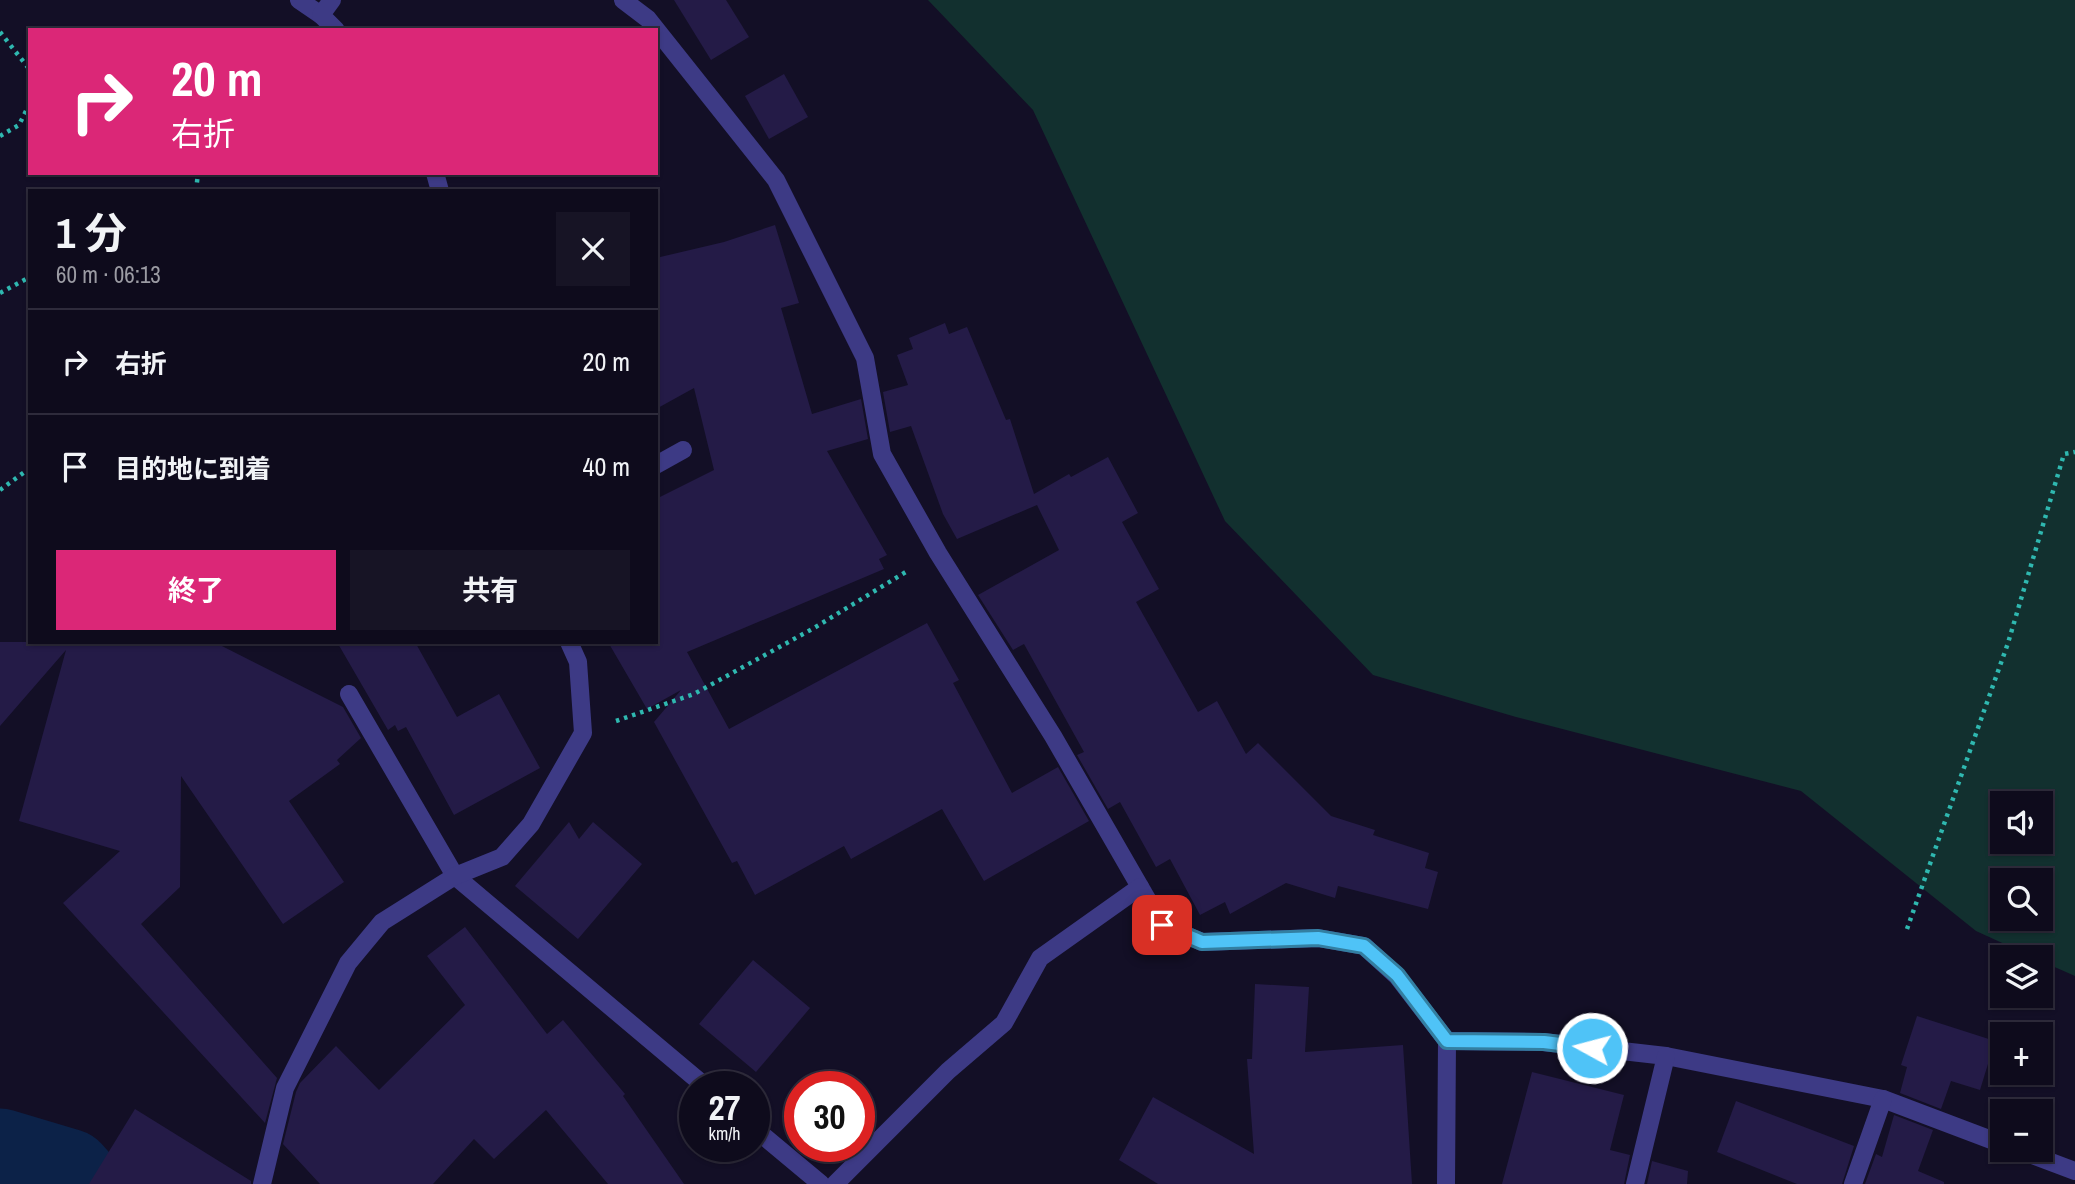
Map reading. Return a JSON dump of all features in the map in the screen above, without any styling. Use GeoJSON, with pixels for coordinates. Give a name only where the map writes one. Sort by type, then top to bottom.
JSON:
{"type":"FeatureCollection","features":[{"type":"Feature","properties":{"kind":"street"},"geometry":{"type":"LineString","coordinates":[[299,0],[334,28]]}},
{"type":"Feature","properties":{"kind":"street"},"geometry":{"type":"LineString","coordinates":[[321,15],[332,0]]}},
{"type":"Feature","properties":{"kind":"street"},"geometry":{"type":"LineString","coordinates":[[623,0],[655,28]]}},
{"type":"Feature","properties":{"kind":"street"},"geometry":{"type":"LineString","coordinates":[[658,32],[776,180],[865,358],[882,454],[938,553],[1053,736],[1162,925],[1202,942],[1318,938],[1364,946],[1397,975],[1447,1041],[1446,1184]]}},
{"type":"Feature","properties":{"kind":"street"},"geometry":{"type":"LineString","coordinates":[[658,464],[683,450]]}},
{"type":"Feature","properties":{"kind":"street"},"geometry":{"type":"LineString","coordinates":[[262,1184],[285,1088],[348,963],[382,922],[456,876],[502,857],[531,824],[583,733],[578,663],[570,644]]}},
{"type":"Feature","properties":{"kind":"street"},"geometry":{"type":"LineString","coordinates":[[349,694],[456,876],[687,1071]]}},
{"type":"Feature","properties":{"kind":"street"},"geometry":{"type":"LineString","coordinates":[[835,1184],[948,1072],[1004,1023],[1040,958],[1140,887]]}},
{"type":"Feature","properties":{"kind":"street"},"geometry":{"type":"LineString","coordinates":[[1447,1041],[1544,1042],[1666,1056],[1883,1099],[1990,1139]]}},
{"type":"Feature","properties":{"kind":"street"},"geometry":{"type":"LineString","coordinates":[[1635,1184],[1666,1056]]}},
{"type":"Feature","properties":{"kind":"street"},"geometry":{"type":"LineString","coordinates":[[1853,1184],[1883,1099]]}},
{"type":"Feature","properties":{"kind":"street"},"geometry":{"type":"LineString","coordinates":[[770,1141],[821,1184]]}},
{"type":"Feature","properties":{"kind":"street"},"geometry":{"type":"LineString","coordinates":[[2051,1162],[2075,1171]]}},
{"type":"Feature","properties":{"kind":"path"},"geometry":{"type":"LineString","coordinates":[[0,32],[28,67]]}},
{"type":"Feature","properties":{"kind":"path"},"geometry":{"type":"LineString","coordinates":[[0,136],[19,125],[28,107]]}},
{"type":"Feature","properties":{"kind":"path"},"geometry":{"type":"LineString","coordinates":[[0,293],[28,278]]}},
{"type":"Feature","properties":{"kind":"path"},"geometry":{"type":"LineString","coordinates":[[1907,929],[2008,643],[2064,454],[2075,452]]}},
{"type":"Feature","properties":{"kind":"path"},"geometry":{"type":"LineString","coordinates":[[0,489],[28,469]]}},
{"type":"Feature","properties":{"kind":"path"},"geometry":{"type":"LineString","coordinates":[[583,733],[694,694],[814,628],[938,553]]}},
{"type":"Feature","properties":{"kind":"green space"},"geometry":{"type":"Polygon","coordinates":[[[928,0],[2075,0],[2075,976],[2053,966],[2053,945],[2007,945],[1976,931],[1801,791],[1516,717],[1373,675],[1225,521],[1033,110],[928,0]]]}},
{"type":"Feature","properties":{"kind":"building"},"geometry":{"type":"Polygon","coordinates":[[[674,0],[726,0],[749,37],[711,60],[674,0]]]}},
{"type":"Feature","properties":{"kind":"building"},"geometry":{"type":"Polygon","coordinates":[[[784,74],[808,117],[769,139],[745,96],[784,74]]]}},
{"type":"Feature","properties":{"kind":"building"},"geometry":{"type":"Polygon","coordinates":[[[775,225],[799,303],[781,308],[812,414],[861,399],[868,439],[827,451],[887,555],[879,559],[884,569],[687,652],[729,729],[927,623],[959,680],[953,683],[1012,793],[1058,767],[1089,821],[984,881],[942,809],[851,859],[844,846],[755,895],[737,861],[732,863],[654,722],[681,690],[647,709],[609,644],[658,644],[658,498],[714,470],[694,388],[658,408],[658,258],[724,242],[775,225]]]}},
{"type":"Feature","properties":{"kind":"building"},"geometry":{"type":"Polygon","coordinates":[[[945,323],[949,334],[967,327],[1006,420],[1010,419],[1034,494],[1069,474],[1071,477],[1108,457],[1138,513],[1122,522],[1159,589],[1136,602],[1198,712],[1217,701],[1246,754],[1258,743],[1331,816],[1375,830],[1373,835],[1429,853],[1425,868],[1438,872],[1428,909],[1338,886],[1335,898],[1286,883],[1230,914],[1225,902],[1200,915],[1170,859],[1156,867],[1120,802],[1108,809],[1077,755],[1084,752],[1024,644],[1013,650],[978,595],[1059,550],[1037,505],[957,539],[943,514],[911,426],[890,432],[883,392],[908,385],[897,355],[913,349],[909,338],[945,323]]]}},
{"type":"Feature","properties":{"kind":"building"},"geometry":{"type":"Polygon","coordinates":[[[0,642],[218,644],[343,707],[361,738],[337,760],[340,764],[289,801],[344,882],[283,924],[181,776],[180,887],[141,924],[277,1078],[265,1123],[63,903],[120,851],[19,821],[66,650],[0,726],[0,642]]]}},
{"type":"Feature","properties":{"kind":"building"},"geometry":{"type":"Polygon","coordinates":[[[338,644],[416,644],[457,717],[499,694],[540,768],[454,815],[406,727],[398,731],[395,725],[388,730],[338,644]]]}},
{"type":"Feature","properties":{"kind":"building"},"geometry":{"type":"Polygon","coordinates":[[[569,822],[579,839],[593,822],[642,864],[578,939],[515,886],[569,822]]]}},
{"type":"Feature","properties":{"kind":"building"},"geometry":{"type":"Polygon","coordinates":[[[465,927],[547,1034],[563,1020],[625,1094],[623,1096],[684,1184],[608,1184],[546,1110],[494,1159],[474,1139],[433,1184],[320,1184],[283,1144],[300,1083],[336,1046],[379,1090],[465,1005],[427,956],[465,927]]]}},
{"type":"Feature","properties":{"kind":"building"},"geometry":{"type":"Polygon","coordinates":[[[753,960],[810,1008],[757,1071],[699,1024],[753,960]]]}},
{"type":"Feature","properties":{"kind":"building"},"geometry":{"type":"Polygon","coordinates":[[[1255,984],[1309,987],[1305,1052],[1403,1045],[1412,1184],[1158,1184],[1119,1160],[1153,1097],[1254,1154],[1247,1059],[1252,1059],[1255,984]]]}},
{"type":"Feature","properties":{"kind":"building"},"geometry":{"type":"Polygon","coordinates":[[[1917,1016],[1990,1039],[1990,1057],[1980,1090],[1951,1081],[1941,1109],[1900,1093],[1907,1067],[1901,1065],[1917,1016]]]}},
{"type":"Feature","properties":{"kind":"building"},"geometry":{"type":"Polygon","coordinates":[[[1532,1072],[1624,1095],[1610,1150],[1630,1155],[1624,1184],[1502,1184],[1532,1072]]]}},
{"type":"Feature","properties":{"kind":"building"},"geometry":{"type":"Polygon","coordinates":[[[1736,1101],[1854,1146],[1842,1184],[1797,1184],[1717,1152],[1736,1101]]]}},
{"type":"Feature","properties":{"kind":"building"},"geometry":{"type":"Polygon","coordinates":[[[135,1109],[251,1181],[251,1184],[89,1184],[135,1109]]]}},
{"type":"Feature","properties":{"kind":"building"},"geometry":{"type":"Polygon","coordinates":[[[1894,1115],[1933,1130],[1918,1171],[1944,1184],[1865,1184],[1876,1154],[1882,1157],[1894,1115]]]}},
{"type":"Feature","properties":{"kind":"building"},"geometry":{"type":"Polygon","coordinates":[[[1652,1161],[1688,1171],[1687,1184],[1647,1184],[1652,1161]]]}},
{"type":"Feature","properties":{"kind":"waterway"},"geometry":{"type":"LineString","coordinates":[[0,1155],[67,1175],[75,1184]]}},
{"type":"Feature","properties":{"kind":"route"},"geometry":{"type":"LineString","coordinates":[[1162,925],[1202,942],[1318,938],[1364,946],[1397,975],[1447,1041],[1544,1042],[1592,1048]]}}]}
